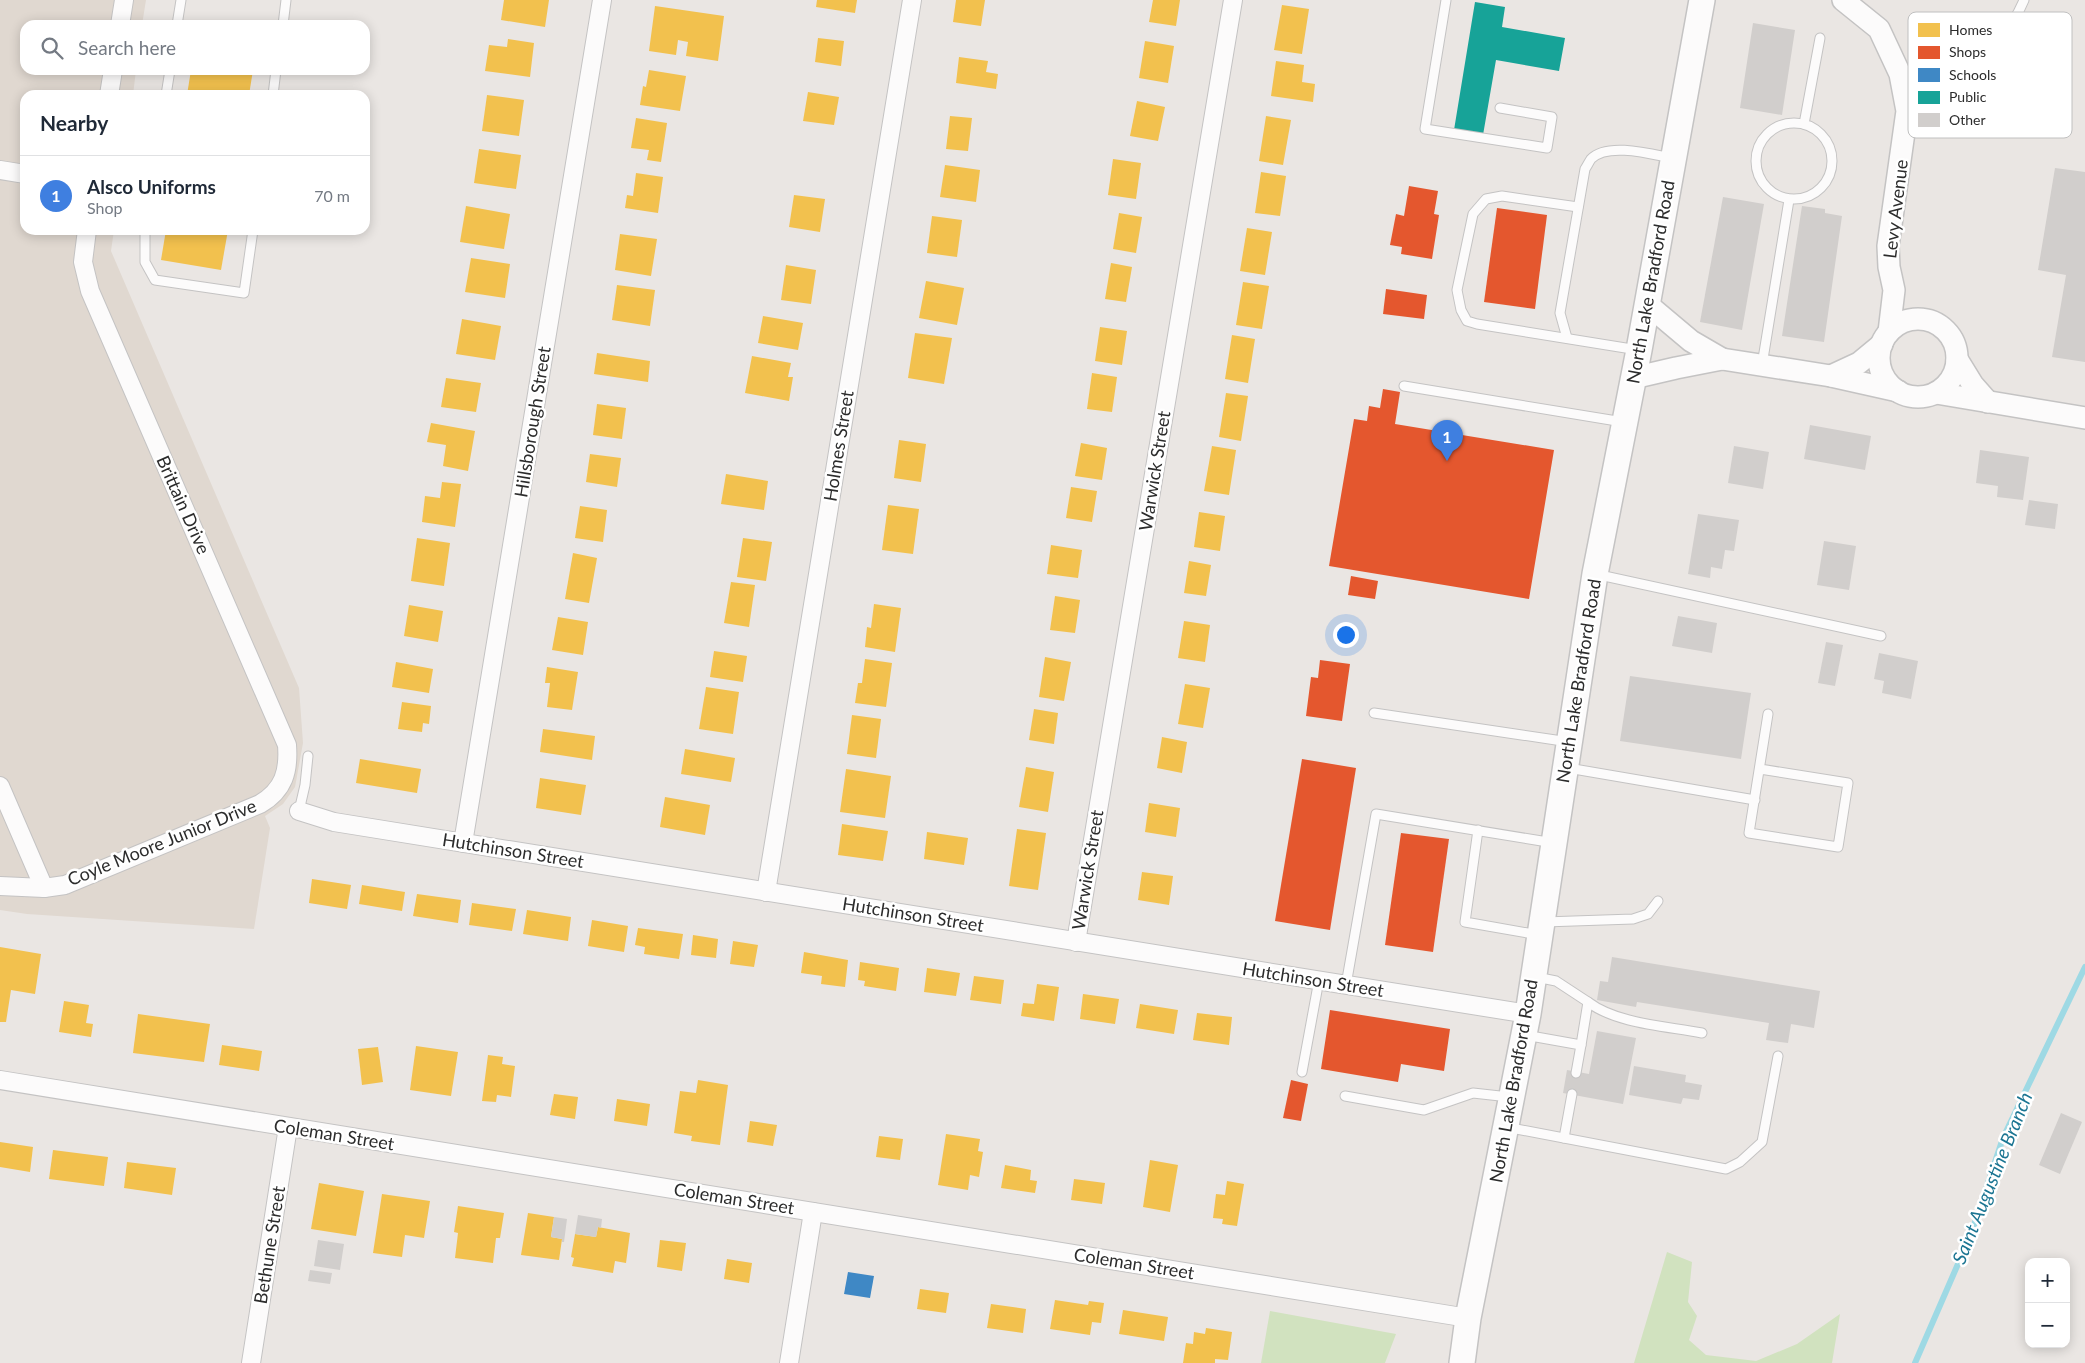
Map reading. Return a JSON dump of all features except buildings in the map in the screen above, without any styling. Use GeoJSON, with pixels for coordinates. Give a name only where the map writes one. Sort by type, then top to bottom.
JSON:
{"type":"FeatureCollection","features":[{"type":"Feature","properties":{"kind":"main road","name":"North Lake Bradford Road"},"geometry":{"type":"LineString","coordinates":[[1462,1363],[1468,1318],[1525,1025],[1595,574],[1639,350],[1702,0]]}},
{"type":"Feature","properties":{"kind":"street"},"geometry":{"type":"LineString","coordinates":[[121,20],[124,0]]}},
{"type":"Feature","properties":{"kind":"street","name":"Hillsborough Street"},"geometry":{"type":"LineString","coordinates":[[463,843],[602,0]]}},
{"type":"Feature","properties":{"kind":"street","name":"Holmes Street"},"geometry":{"type":"LineString","coordinates":[[766,892],[912,0]]}},
{"type":"Feature","properties":{"kind":"street","name":"Warwick Street"},"geometry":{"type":"LineString","coordinates":[[1076,942],[1233,0]]}},
{"type":"Feature","properties":{"kind":"street","name":"Levy Avenue"},"geometry":{"type":"LineString","coordinates":[[1843,0],[1879,29],[1900,74],[1907,111],[1888,246],[1889,267],[1894,290],[1885,338]]}},
{"type":"Feature","properties":{"kind":"street"},"geometry":{"type":"LineString","coordinates":[[110,90],[112,75]]}},
{"type":"Feature","properties":{"kind":"street"},"geometry":{"type":"LineString","coordinates":[[0,170],[20,173]]}},
{"type":"Feature","properties":{"kind":"street","name":"Brittain Drive"},"geometry":{"type":"LineString","coordinates":[[86,235],[83,262],[90,291],[287,745],[288,758],[283,779]]}},
{"type":"Feature","properties":{"kind":"street","name":"Levy Avenue"},"geometry":{"type":"LineString","coordinates":[[1894,290],[1911,311],[1926,320]]}},
{"type":"Feature","properties":{"kind":"street"},"geometry":{"type":"LineString","coordinates":[[1647,304],[1692,341],[1722,359]]}},
{"type":"Feature","properties":{"kind":"street"},"geometry":{"type":"LineString","coordinates":[[1831,376],[1859,363],[1899,324],[1912,320],[1926,320],[1938,325],[1948,334],[1955,345],[1957,359],[1972,386],[1988,402]]}},
{"type":"Feature","properties":{"kind":"street"},"geometry":{"type":"LineString","coordinates":[[1885,338],[1879,357],[1881,370],[1888,382],[1898,391]]}},
{"type":"Feature","properties":{"kind":"street"},"geometry":{"type":"LineString","coordinates":[[1633,378],[1722,359],[1831,376],[1898,391],[1910,396],[1923,397],[1936,393],[1945,387],[1951,379],[1957,359]]}},
{"type":"Feature","properties":{"kind":"street"},"geometry":{"type":"LineString","coordinates":[[1936,393],[2085,418]]}},
{"type":"Feature","properties":{"kind":"street","name":"Coyle Moore Junior Drive"},"geometry":{"type":"LineString","coordinates":[[0,886],[44,888],[65,885],[81,879],[260,804],[279,789],[283,779]]}},
{"type":"Feature","properties":{"kind":"street"},"geometry":{"type":"LineString","coordinates":[[0,786],[44,888]]}},
{"type":"Feature","properties":{"kind":"street","name":"Hutchinson Street"},"geometry":{"type":"LineString","coordinates":[[299,811],[334,822],[1319,980],[1525,1025]]}},
{"type":"Feature","properties":{"kind":"street","name":"Coleman Street"},"geometry":{"type":"LineString","coordinates":[[0,1080],[1468,1318]]}},
{"type":"Feature","properties":{"kind":"street","name":"Bethune Street"},"geometry":{"type":"LineString","coordinates":[[251,1363],[288,1127]]}},
{"type":"Feature","properties":{"kind":"street"},"geometry":{"type":"LineString","coordinates":[[789,1363],[813,1212]]}},
{"type":"Feature","properties":{"kind":"lane"},"geometry":{"type":"LineString","coordinates":[[178,20],[181,0]]}},
{"type":"Feature","properties":{"kind":"lane"},"geometry":{"type":"LineString","coordinates":[[284,20],[286,0]]}},
{"type":"Feature","properties":{"kind":"lane"},"geometry":{"type":"LineString","coordinates":[[1446,0],[1425,129],[1547,148],[1552,117],[1500,108]]}},
{"type":"Feature","properties":{"kind":"lane"},"geometry":{"type":"LineString","coordinates":[[2018,12],[2024,0]]}},
{"type":"Feature","properties":{"kind":"lane"},"geometry":{"type":"LineString","coordinates":[[1804,124],[1820,38]]}},
{"type":"Feature","properties":{"kind":"lane"},"geometry":{"type":"LineString","coordinates":[[167,90],[169,75]]}},
{"type":"Feature","properties":{"kind":"lane"},"geometry":{"type":"LineString","coordinates":[[274,90],[275,75]]}},
{"type":"Feature","properties":{"kind":"lane"},"geometry":{"type":"LineString","coordinates":[[1902,85],[1908,84]]}},
{"type":"Feature","properties":{"kind":"lane"},"geometry":{"type":"LineString","coordinates":[[1791,123],[1804,124],[1816,130],[1825,138],[1831,150],[1832,163],[1830,175],[1824,186],[1814,195],[1802,199],[1789,200],[1777,196],[1766,189],[1759,179],[1755,166],[1756,154],[1760,142],[1768,132],[1779,126],[1791,123]]}},
{"type":"Feature","properties":{"kind":"lane"},"geometry":{"type":"LineString","coordinates":[[1568,338],[1560,313],[1585,169],[1592,158],[1612,150],[1674,158]]}},
{"type":"Feature","properties":{"kind":"lane"},"geometry":{"type":"LineString","coordinates":[[1578,207],[1502,196],[1486,199],[1473,214],[1457,290],[1461,310],[1467,320],[1477,324],[1639,350]]}},
{"type":"Feature","properties":{"kind":"lane"},"geometry":{"type":"LineString","coordinates":[[1762,365],[1789,200]]}},
{"type":"Feature","properties":{"kind":"lane"},"geometry":{"type":"LineString","coordinates":[[144,235],[145,262],[155,280],[244,293],[252,235]]}},
{"type":"Feature","properties":{"kind":"lane"},"geometry":{"type":"LineString","coordinates":[[1404,386],[1625,422]]}},
{"type":"Feature","properties":{"kind":"lane"},"geometry":{"type":"LineString","coordinates":[[1595,574],[1881,636]]}},
{"type":"Feature","properties":{"kind":"lane"},"geometry":{"type":"LineString","coordinates":[[1374,713],[1569,742]]}},
{"type":"Feature","properties":{"kind":"lane"},"geometry":{"type":"LineString","coordinates":[[1760,769],[1848,783],[1838,847],[1749,833],[1768,714]]}},
{"type":"Feature","properties":{"kind":"lane"},"geometry":{"type":"LineString","coordinates":[[299,811],[305,785],[308,756]]}},
{"type":"Feature","properties":{"kind":"lane"},"geometry":{"type":"LineString","coordinates":[[1565,768],[1755,800]]}},
{"type":"Feature","properties":{"kind":"lane"},"geometry":{"type":"LineString","coordinates":[[1346,985],[1376,814],[1554,843]]}},
{"type":"Feature","properties":{"kind":"lane"},"geometry":{"type":"LineString","coordinates":[[1478,830],[1465,922],[1540,929],[1633,919],[1648,914],[1658,901]]}},
{"type":"Feature","properties":{"kind":"lane"},"geometry":{"type":"LineString","coordinates":[[1533,976],[1556,981],[1607,1014],[1624,1019],[1702,1033]]}},
{"type":"Feature","properties":{"kind":"lane"},"geometry":{"type":"LineString","coordinates":[[1302,1072],[1319,980]]}},
{"type":"Feature","properties":{"kind":"lane"},"geometry":{"type":"LineString","coordinates":[[1576,1072],[1588,1002]]}},
{"type":"Feature","properties":{"kind":"lane"},"geometry":{"type":"LineString","coordinates":[[1525,1025],[1581,1045]]}},
{"type":"Feature","properties":{"kind":"lane"},"geometry":{"type":"LineString","coordinates":[[1506,1126],[1726,1169],[1740,1162],[1762,1142],[1778,1056]]}},
{"type":"Feature","properties":{"kind":"lane"},"geometry":{"type":"LineString","coordinates":[[1345,1096],[1424,1110],[1473,1093],[1512,1097]]}},
{"type":"Feature","properties":{"kind":"lane"},"geometry":{"type":"LineString","coordinates":[[1564,1138],[1572,1094]]}},
{"type":"Feature","properties":{"kind":"shaded area"},"geometry":{"type":"Polygon","coordinates":[[[0,0],[146,0],[143,20],[20,20],[20,75],[135,75],[134,90],[20,90],[20,235],[113,235],[111,251],[299,688],[303,743],[295,787],[283,804],[265,816],[270,828],[254,929],[27,914],[0,910],[0,0]]]}},
{"type":"Feature","properties":{"kind":"green space"},"geometry":{"type":"Polygon","coordinates":[[[1667,1252],[1692,1262],[1688,1302],[1697,1316],[1689,1340],[1706,1355],[1756,1361],[1797,1344],[1840,1314],[1832,1363],[1634,1363],[1667,1252]]]}},
{"type":"Feature","properties":{"kind":"green space"},"geometry":{"type":"Polygon","coordinates":[[[1270,1311],[1396,1334],[1385,1363],[1261,1363],[1270,1311]]]}},
{"type":"Feature","properties":{"kind":"waterway","name":"Saint Augustine Branch"},"geometry":{"type":"LineString","coordinates":[[1915,1363],[1971,1234],[2003,1138],[2085,967]]}},
{"type":"Feature","properties":{"kind":"place","name":"Alsco Uniforms"},"geometry":{"type":"Point","coordinates":[1447,461]}}]}
